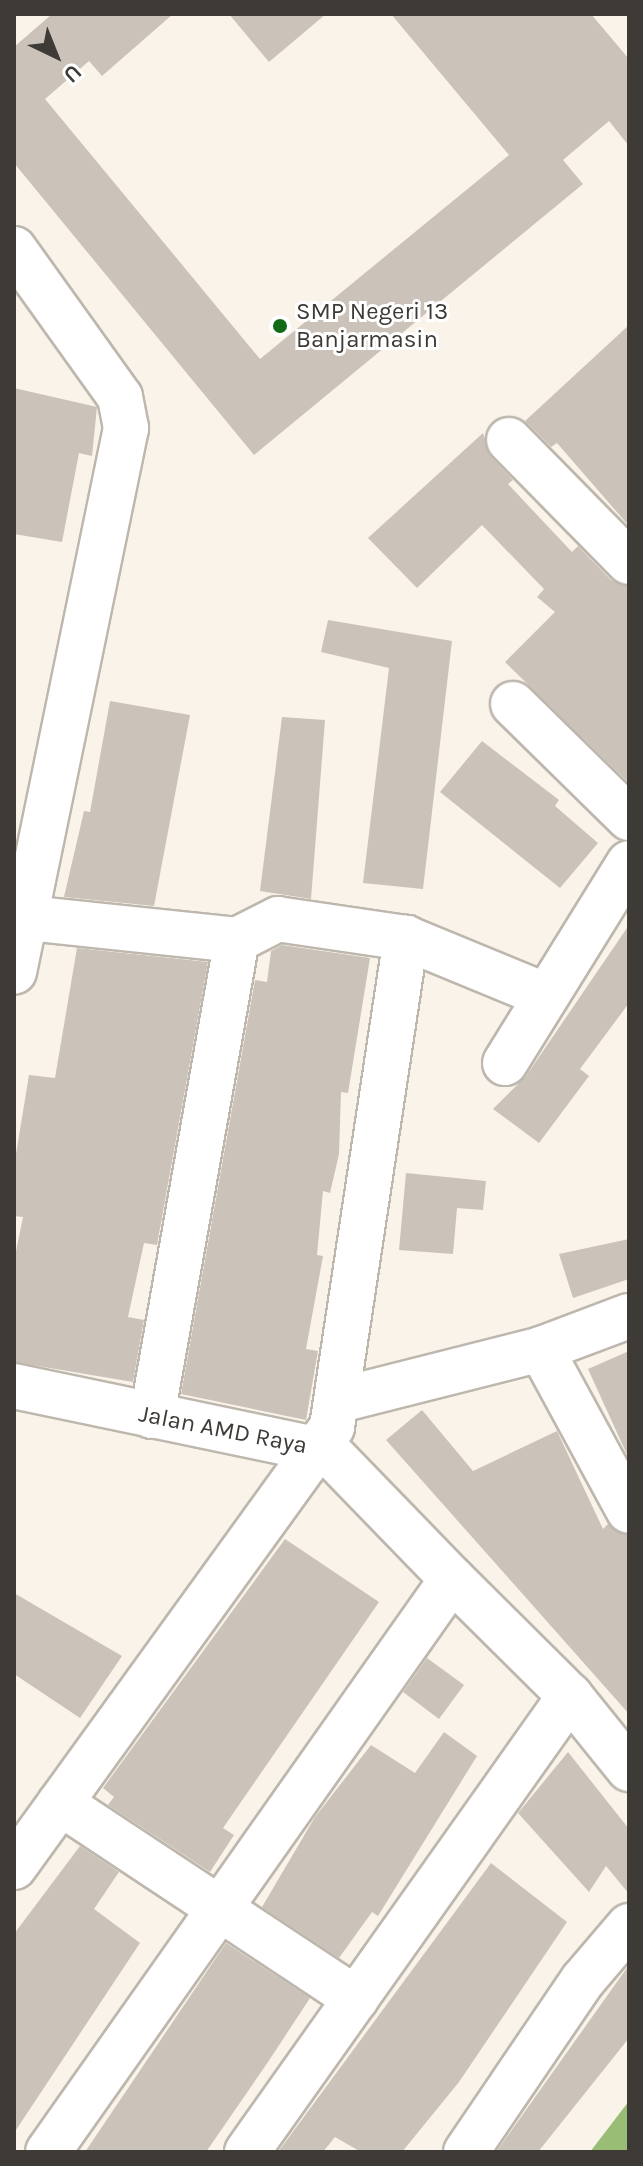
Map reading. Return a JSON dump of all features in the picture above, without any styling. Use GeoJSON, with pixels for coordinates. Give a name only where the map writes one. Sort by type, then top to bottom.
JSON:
{"type":"FeatureCollection","features":[{"type":"Feature","properties":{"kind":"street"},"geometry":{"type":"LineString","coordinates":[[14,249],[120,397],[126,428],[14,972]]}},
{"type":"Feature","properties":{"kind":"street"},"geometry":{"type":"LineString","coordinates":[[509,440],[629,562]]}},
{"type":"Feature","properties":{"kind":"street"},"geometry":{"type":"LineString","coordinates":[[513,704],[629,818]]}},
{"type":"Feature","properties":{"kind":"street"},"geometry":{"type":"LineString","coordinates":[[505,1063],[544,995],[629,863]]}},
{"type":"Feature","properties":{"kind":"street"},"geometry":{"type":"LineString","coordinates":[[26,918],[237,940],[278,919],[406,938],[544,995]]}},
{"type":"Feature","properties":{"kind":"street","name":"Jalan AMD Raya"},"geometry":{"type":"LineString","coordinates":[[14,1386],[322,1448],[340,1400],[406,938]]}},
{"type":"Feature","properties":{"kind":"street"},"geometry":{"type":"LineString","coordinates":[[152,1416],[237,940]]}},
{"type":"Feature","properties":{"kind":"street"},"geometry":{"type":"LineString","coordinates":[[340,1400],[541,1349],[629,1316]]}},
{"type":"Feature","properties":{"kind":"street"},"geometry":{"type":"LineString","coordinates":[[541,1349],[629,1511]]}},
{"type":"Feature","properties":{"kind":"street"},"geometry":{"type":"LineString","coordinates":[[14,1867],[322,1448],[570,1696],[629,1769]]}},
{"type":"Feature","properties":{"kind":"street"},"geometry":{"type":"LineString","coordinates":[[48,2152],[452,1579]]}},
{"type":"Feature","properties":{"kind":"street"},"geometry":{"type":"LineString","coordinates":[[247,2152],[570,1696]]}},
{"type":"Feature","properties":{"kind":"street"},"geometry":{"type":"LineString","coordinates":[[60,1803],[222,1906],[356,1999]]}},
{"type":"Feature","properties":{"kind":"street"},"geometry":{"type":"LineString","coordinates":[[466,2152],[583,1980],[629,1926]]}},
{"type":"Feature","properties":{"kind":"green space"},"geometry":{"type":"Polygon","coordinates":[[[629,2101],[629,2152],[590,2152],[629,2101]]]}},
{"type":"Feature","properties":{"kind":"building"},"geometry":{"type":"Polygon","coordinates":[[[52,14],[173,14],[102,76],[89,61],[45,99],[260,359],[509,155],[391,14],[591,14],[629,59],[629,146],[609,121],[563,160],[583,184],[254,455],[14,163],[14,47],[52,14]]]}},
{"type":"Feature","properties":{"kind":"building"},"geometry":{"type":"Polygon","coordinates":[[[229,14],[326,14],[269,62],[229,14]]]}},
{"type":"Feature","properties":{"kind":"building"},"geometry":{"type":"Polygon","coordinates":[[[629,325],[629,526],[557,443],[551,447],[525,421],[629,325]]]}},
{"type":"Feature","properties":{"kind":"building"},"geometry":{"type":"Polygon","coordinates":[[[14,388],[97,407],[92,456],[79,453],[62,542],[14,534],[14,388]]]}},
{"type":"Feature","properties":{"kind":"building"},"geometry":{"type":"Polygon","coordinates":[[[483,433],[491,457],[513,480],[508,484],[572,552],[578,546],[611,580],[629,586],[629,783],[505,662],[555,612],[537,597],[544,589],[482,525],[417,588],[368,538],[483,433]]]}},
{"type":"Feature","properties":{"kind":"building"},"geometry":{"type":"Polygon","coordinates":[[[328,620],[452,641],[423,889],[363,883],[389,668],[321,652],[328,620]]]}},
{"type":"Feature","properties":{"kind":"building"},"geometry":{"type":"Polygon","coordinates":[[[110,701],[190,715],[154,906],[64,897],[84,811],[90,812],[110,701]]]}},
{"type":"Feature","properties":{"kind":"building"},"geometry":{"type":"Polygon","coordinates":[[[282,717],[325,720],[311,899],[260,891],[282,717]]]}},
{"type":"Feature","properties":{"kind":"building"},"geometry":{"type":"Polygon","coordinates":[[[482,741],[559,800],[555,806],[598,843],[560,888],[440,792],[482,741]]]}},
{"type":"Feature","properties":{"kind":"building"},"geometry":{"type":"Polygon","coordinates":[[[629,925],[629,1003],[580,1069],[589,1076],[539,1143],[493,1109],[526,1076],[629,925]]]}},
{"type":"Feature","properties":{"kind":"building"},"geometry":{"type":"Polygon","coordinates":[[[282,945],[370,958],[348,1093],[341,1092],[339,1154],[330,1193],[323,1191],[317,1255],[323,1256],[306,1349],[318,1351],[306,1420],[181,1394],[255,980],[267,982],[271,951],[282,945]]]}},
{"type":"Feature","properties":{"kind":"building"},"geometry":{"type":"Polygon","coordinates":[[[77,948],[208,962],[157,1245],[144,1243],[128,1317],[144,1320],[133,1382],[14,1362],[14,1261],[23,1217],[14,1216],[14,1166],[29,1075],[55,1078],[77,948]]]}},
{"type":"Feature","properties":{"kind":"building"},"geometry":{"type":"Polygon","coordinates":[[[406,1173],[486,1181],[483,1210],[457,1208],[453,1254],[399,1250],[406,1173]]]}},
{"type":"Feature","properties":{"kind":"building"},"geometry":{"type":"Polygon","coordinates":[[[629,1239],[629,1279],[573,1298],[559,1254],[629,1239]]]}},
{"type":"Feature","properties":{"kind":"building"},"geometry":{"type":"Polygon","coordinates":[[[629,1351],[629,1459],[588,1369],[629,1351]]]}},
{"type":"Feature","properties":{"kind":"building"},"geometry":{"type":"Polygon","coordinates":[[[422,1410],[473,1471],[557,1431],[603,1529],[608,1524],[629,1536],[629,1714],[386,1440],[422,1410]]]}},
{"type":"Feature","properties":{"kind":"building"},"geometry":{"type":"Polygon","coordinates":[[[285,1539],[379,1602],[223,1828],[234,1835],[210,1872],[108,1805],[114,1797],[103,1788],[285,1539]]]}},
{"type":"Feature","properties":{"kind":"building"},"geometry":{"type":"Polygon","coordinates":[[[14,1593],[122,1656],[80,1718],[14,1674],[14,1593]]]}},
{"type":"Feature","properties":{"kind":"building"},"geometry":{"type":"Polygon","coordinates":[[[427,1658],[464,1685],[439,1719],[403,1692],[427,1658]]]}},
{"type":"Feature","properties":{"kind":"building"},"geometry":{"type":"Polygon","coordinates":[[[444,1732],[477,1756],[378,1916],[372,1912],[339,1958],[262,1907],[315,1817],[371,1745],[415,1773],[444,1732]]]}},
{"type":"Feature","properties":{"kind":"building"},"geometry":{"type":"Polygon","coordinates":[[[568,1752],[629,1829],[629,1894],[606,1866],[589,1892],[518,1813],[568,1752]]]}},
{"type":"Feature","properties":{"kind":"building"},"geometry":{"type":"Polygon","coordinates":[[[80,1846],[119,1872],[94,1909],[140,1943],[14,2133],[14,1934],[80,1846]]]}},
{"type":"Feature","properties":{"kind":"building"},"geometry":{"type":"Polygon","coordinates":[[[491,1863],[567,1922],[459,2082],[402,2152],[361,2152],[335,2137],[323,2152],[278,2152],[491,1863]]]}},
{"type":"Feature","properties":{"kind":"building"},"geometry":{"type":"Polygon","coordinates":[[[226,1943],[310,1998],[268,2062],[206,2152],[85,2152],[226,1943]]]}},
{"type":"Feature","properties":{"kind":"building"},"geometry":{"type":"Polygon","coordinates":[[[629,1965],[629,2038],[538,2152],[496,2152],[629,1965]]]}},
{"type":"Feature","properties":{"kind":"place","name":"SMP Negeri 13 Banjarmasin"},"geometry":{"type":"Point","coordinates":[280,326]}}]}
